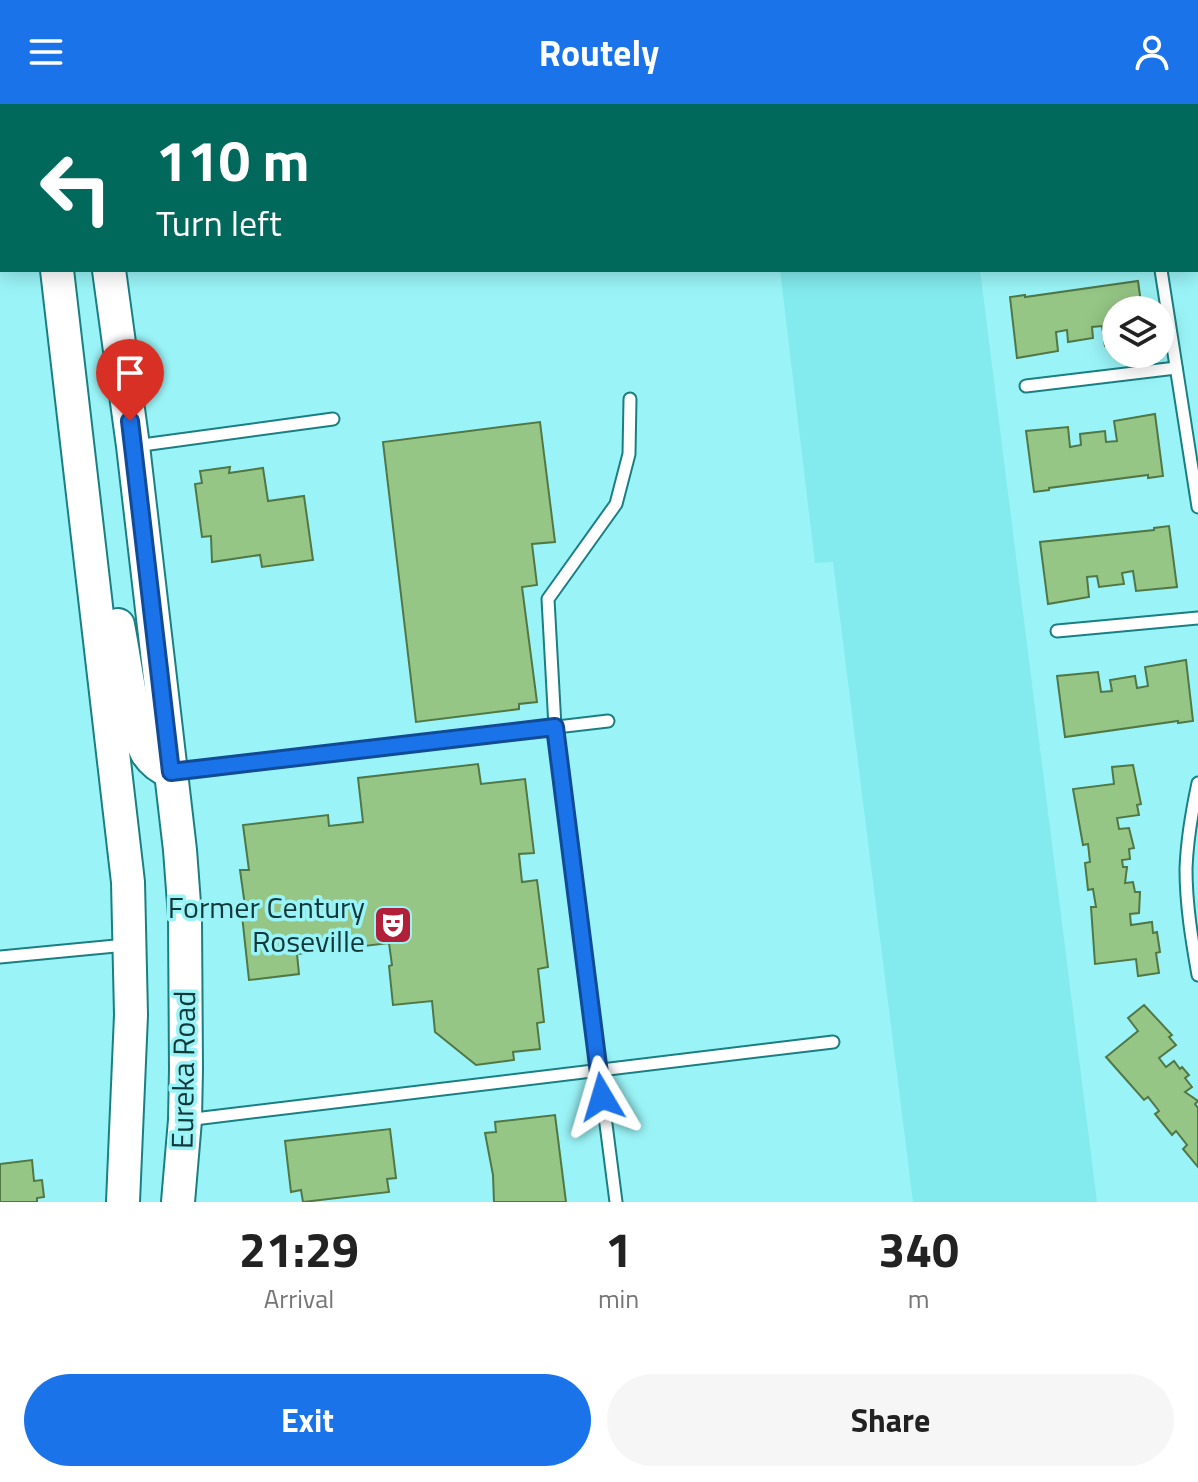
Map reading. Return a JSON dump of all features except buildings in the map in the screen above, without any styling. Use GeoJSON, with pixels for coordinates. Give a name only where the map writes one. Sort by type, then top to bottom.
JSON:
{"type":"FeatureCollection","features":[{"type":"Feature","properties":{"kind":"main road","name":"Eureka Road"},"geometry":{"type":"LineString","coordinates":[[57,272],[121,811],[130,945],[131,1015],[123,1202]]}},
{"type":"Feature","properties":{"kind":"main road","name":"Eureka Road"},"geometry":{"type":"LineString","coordinates":[[109,272],[133,446],[185,917],[185,1120],[178,1202]]}},
{"type":"Feature","properties":{"kind":"main road"},"geometry":{"type":"LineString","coordinates":[[87,523],[113,598],[139,731],[152,759],[171,772]]}},
{"type":"Feature","properties":{"kind":"lane"},"geometry":{"type":"LineString","coordinates":[[1161,272],[1198,507]]}},
{"type":"Feature","properties":{"kind":"lane"},"geometry":{"type":"LineString","coordinates":[[1026,386],[1176,368]]}},
{"type":"Feature","properties":{"kind":"lane"},"geometry":{"type":"LineString","coordinates":[[616,1202],[555,727],[548,599],[616,504],[629,454],[630,399]]}},
{"type":"Feature","properties":{"kind":"lane"},"geometry":{"type":"LineString","coordinates":[[133,446],[333,419]]}},
{"type":"Feature","properties":{"kind":"lane"},"geometry":{"type":"LineString","coordinates":[[1057,631],[1198,618]]}},
{"type":"Feature","properties":{"kind":"lane"},"geometry":{"type":"LineString","coordinates":[[171,772],[608,721]]}},
{"type":"Feature","properties":{"kind":"lane"},"geometry":{"type":"LineString","coordinates":[[1198,783],[1191,815],[1186,870],[1198,975]]}},
{"type":"Feature","properties":{"kind":"lane"},"geometry":{"type":"LineString","coordinates":[[0,957],[130,945]]}},
{"type":"Feature","properties":{"kind":"lane"},"geometry":{"type":"LineString","coordinates":[[185,1120],[833,1042]]}},
{"type":"Feature","properties":{"kind":"shaded area"},"geometry":{"type":"Polygon","coordinates":[[[780,272],[980,272],[1097,1202],[913,1202],[833,562],[815,563],[780,272]]]}},
{"type":"Feature","properties":{"kind":"place","name":"Former Century Roseville"},"geometry":{"type":"Point","coordinates":[393,925]}},
{"type":"Feature","properties":{"kind":"route"},"geometry":{"type":"LineString","coordinates":[[130,421],[171,772],[555,727],[602,1097]]}}]}
